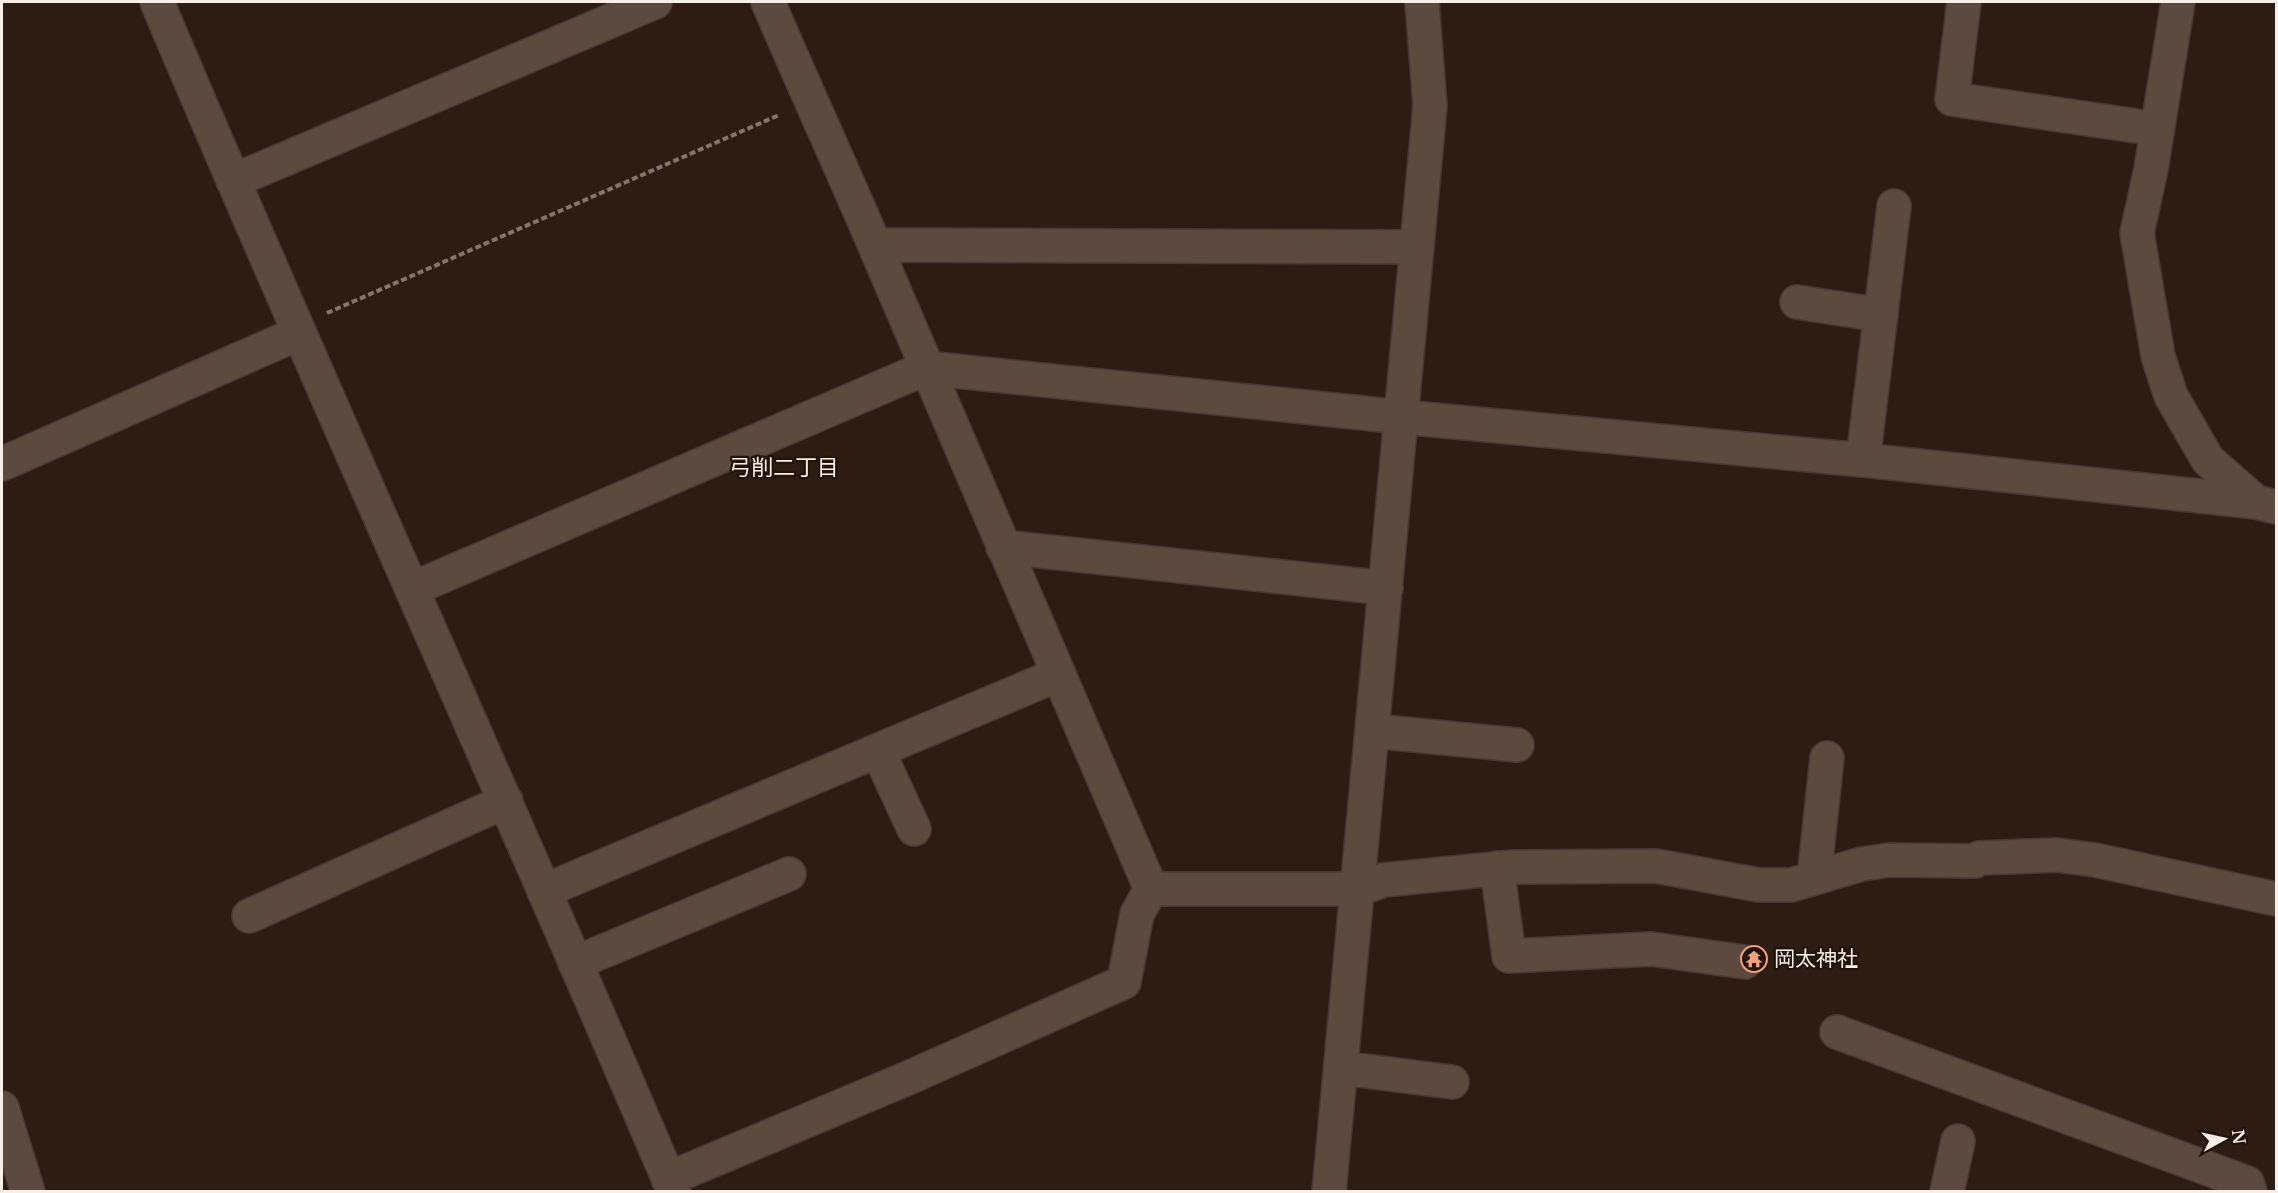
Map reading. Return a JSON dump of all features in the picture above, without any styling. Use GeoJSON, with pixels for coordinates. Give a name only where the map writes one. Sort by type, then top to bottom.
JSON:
{"type":"FeatureCollection","features":[{"type":"Feature","properties":{"kind":"street"},"geometry":{"type":"LineString","coordinates":[[157,2],[297,329],[506,801],[671,1185],[1124,982],[1137,914],[1151,889]]}},
{"type":"Feature","properties":{"kind":"street"},"geometry":{"type":"LineString","coordinates":[[233,181],[656,2]]}},
{"type":"Feature","properties":{"kind":"street"},"geometry":{"type":"LineString","coordinates":[[768,2],[875,245],[1057,675],[1151,889]]}},
{"type":"Feature","properties":{"kind":"street"},"geometry":{"type":"LineString","coordinates":[[1329,1191],[1359,889],[1430,106],[1422,2]]}},
{"type":"Feature","properties":{"kind":"street"},"geometry":{"type":"LineString","coordinates":[[1964,2],[1952,99],[2157,129]]}},
{"type":"Feature","properties":{"kind":"street"},"geometry":{"type":"LineString","coordinates":[[2178,2],[2137,233],[2158,356],[2171,396],[2208,460],[2266,504]]}},
{"type":"Feature","properties":{"kind":"street"},"geometry":{"type":"LineString","coordinates":[[1863,460],[1894,206]]}},
{"type":"Feature","properties":{"kind":"street"},"geometry":{"type":"LineString","coordinates":[[875,245],[1417,247]]}},
{"type":"Feature","properties":{"kind":"street"},"geometry":{"type":"LineString","coordinates":[[1797,302],[1881,315]]}},
{"type":"Feature","properties":{"kind":"street"},"geometry":{"type":"LineString","coordinates":[[2,464],[297,329]]}},
{"type":"Feature","properties":{"kind":"street"},"geometry":{"type":"LineString","coordinates":[[412,589],[926,368],[1402,417],[1863,460],[2266,504]]}},
{"type":"Feature","properties":{"kind":"street"},"geometry":{"type":"LineString","coordinates":[[1003,547],[1386,588]]}},
{"type":"Feature","properties":{"kind":"street"},"geometry":{"type":"LineString","coordinates":[[544,891],[1057,675]]}},
{"type":"Feature","properties":{"kind":"street"},"geometry":{"type":"LineString","coordinates":[[1373,731],[1517,745]]}},
{"type":"Feature","properties":{"kind":"street"},"geometry":{"type":"LineString","coordinates":[[878,751],[914,829]]}},
{"type":"Feature","properties":{"kind":"street"},"geometry":{"type":"LineString","coordinates":[[1814,878],[1827,758]]}},
{"type":"Feature","properties":{"kind":"street"},"geometry":{"type":"LineString","coordinates":[[249,916],[506,801]]}},
{"type":"Feature","properties":{"kind":"street"},"geometry":{"type":"LineString","coordinates":[[1151,889],[1359,889],[1384,880],[1497,868],[1656,866],[1759,885],[1791,885],[1862,864],[1888,860],[1974,861],[1979,858],[2057,855],[2095,860],[2277,899]]}},
{"type":"Feature","properties":{"kind":"street"},"geometry":{"type":"LineString","coordinates":[[1497,868],[1509,956],[1651,949],[1745,962]]}},
{"type":"Feature","properties":{"kind":"street"},"geometry":{"type":"LineString","coordinates":[[575,963],[789,874]]}},
{"type":"Feature","properties":{"kind":"street"},"geometry":{"type":"LineString","coordinates":[[1837,1032],[2247,1183],[2250,1191]]}},
{"type":"Feature","properties":{"kind":"street"},"geometry":{"type":"LineString","coordinates":[[1342,1068],[1452,1082]]}},
{"type":"Feature","properties":{"kind":"street"},"geometry":{"type":"LineString","coordinates":[[2,1108],[28,1191]]}},
{"type":"Feature","properties":{"kind":"street"},"geometry":{"type":"LineString","coordinates":[[1947,1191],[1958,1141]]}},
{"type":"Feature","properties":{"kind":"path"},"geometry":{"type":"LineString","coordinates":[[297,329],[810,101]]}},
{"type":"Feature","properties":{"kind":"place","name":"岡太神社"},"geometry":{"type":"Point","coordinates":[1754,959]}},
{"type":"Feature","properties":{"kind":"district","name":"弓削二丁目"},"geometry":{"type":"Point","coordinates":[784,467]}}]}
